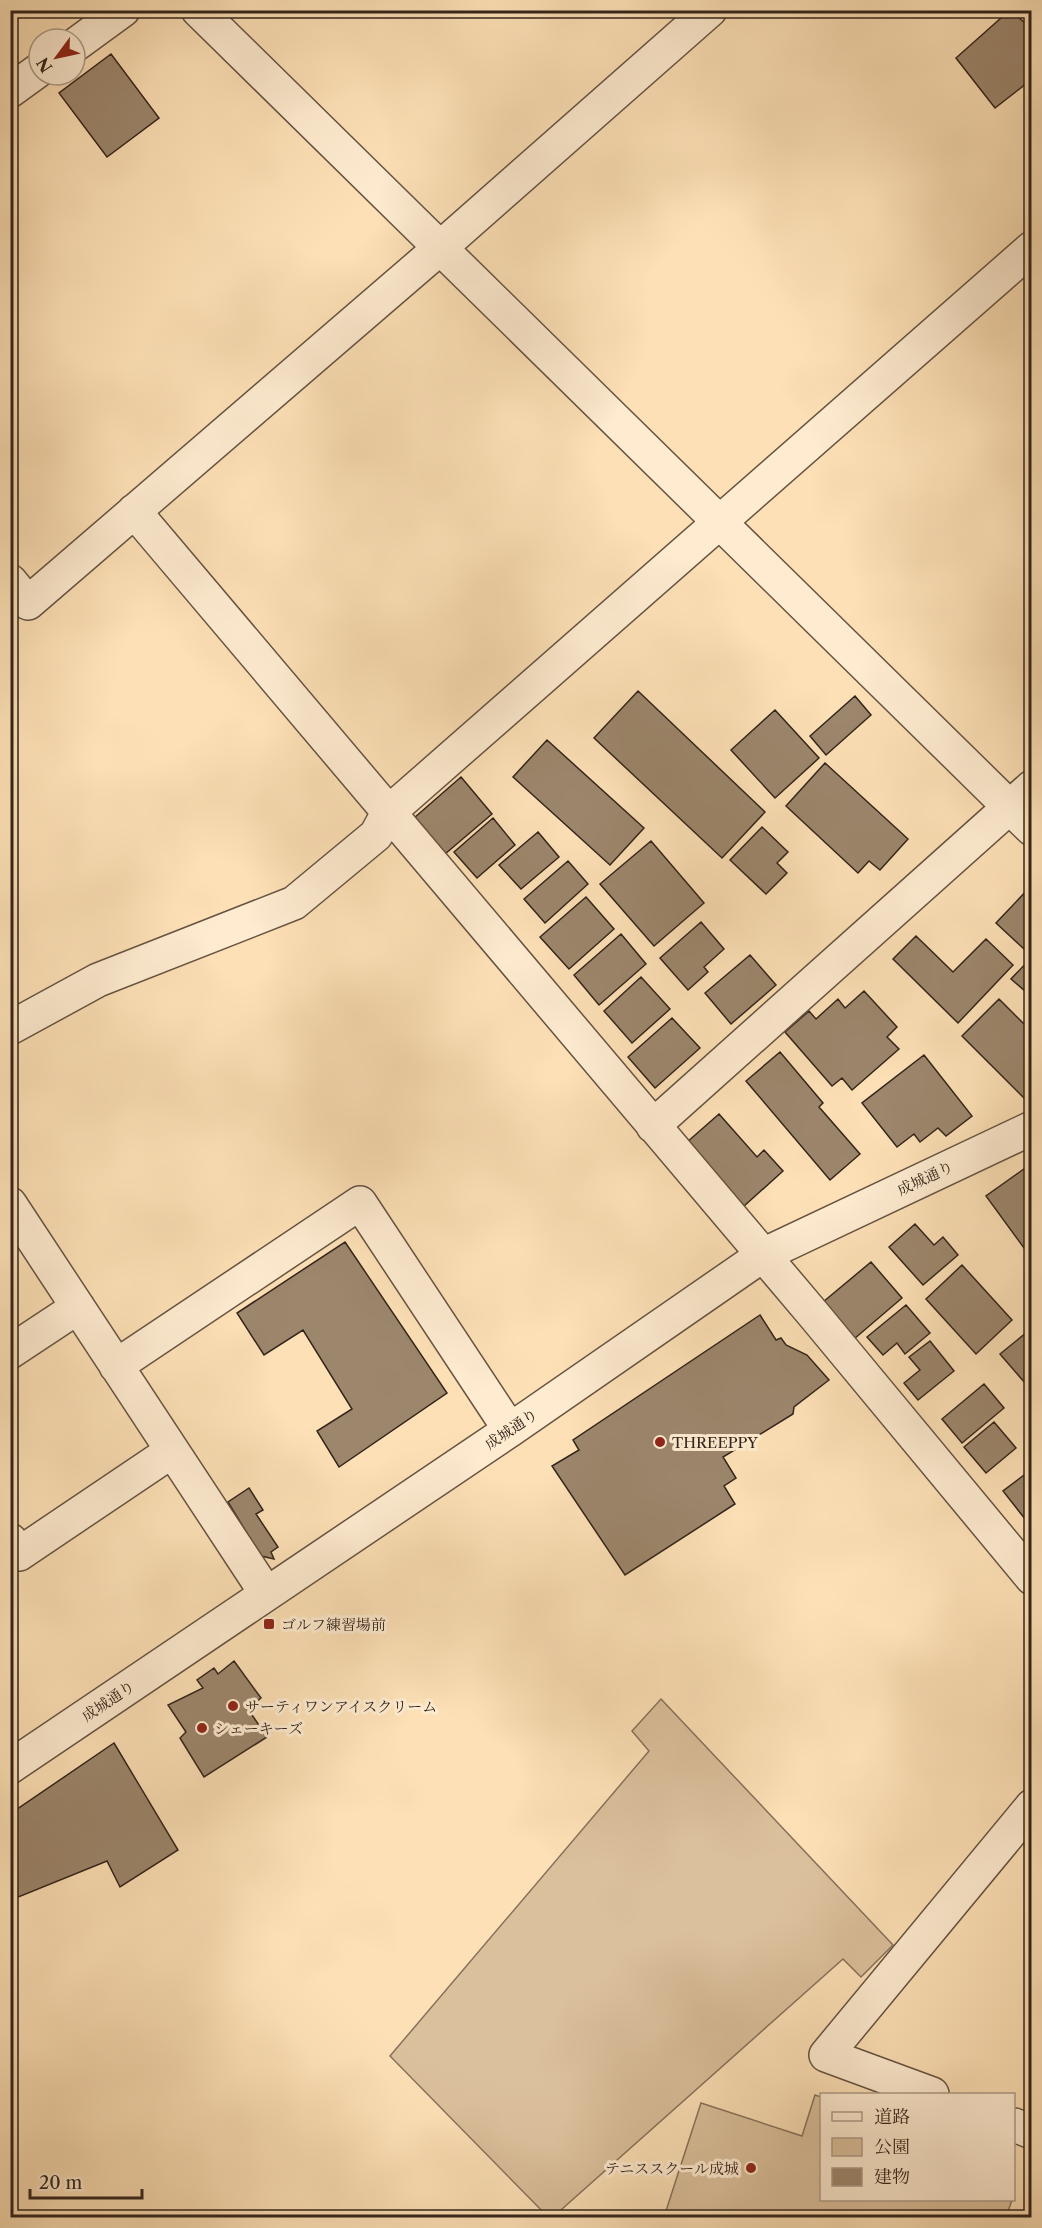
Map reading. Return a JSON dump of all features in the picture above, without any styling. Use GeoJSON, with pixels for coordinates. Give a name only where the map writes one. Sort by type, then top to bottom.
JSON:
{"type":"FeatureCollection","features":[{"type":"Feature","properties":{"kind":"street"},"geometry":{"type":"LineString","coordinates":[[87,36],[123,10]]}},
{"type":"Feature","properties":{"kind":"street"},"geometry":{"type":"LineString","coordinates":[[198,10],[720,522],[1024,808],[653,1126]]}},
{"type":"Feature","properties":{"kind":"street"},"geometry":{"type":"LineString","coordinates":[[10,581],[28,603],[440,248],[710,10]]}},
{"type":"Feature","properties":{"kind":"street"},"geometry":{"type":"LineString","coordinates":[[10,91],[27,79]]}},
{"type":"Feature","properties":{"kind":"street"},"geometry":{"type":"LineString","coordinates":[[10,1028],[98,980],[294,903],[376,835],[388,813],[1032,248]]}},
{"type":"Feature","properties":{"kind":"street"},"geometry":{"type":"LineString","coordinates":[[134,511],[763,1255],[1032,1578]]}},
{"type":"Feature","properties":{"kind":"street","name":"成城通り"},"geometry":{"type":"LineString","coordinates":[[10,1767],[510,1430],[763,1255],[1032,1128]]}},
{"type":"Feature","properties":{"kind":"street"},"geometry":{"type":"LineString","coordinates":[[116,1366],[360,1203],[510,1430]]}},
{"type":"Feature","properties":{"kind":"street"},"geometry":{"type":"LineString","coordinates":[[10,1204],[266,1593]]}},
{"type":"Feature","properties":{"kind":"street"},"geometry":{"type":"LineString","coordinates":[[10,1352],[78,1307]]}},
{"type":"Feature","properties":{"kind":"street"},"geometry":{"type":"LineString","coordinates":[[10,1540],[20,1554],[172,1451]]}},
{"type":"Feature","properties":{"kind":"street"},"geometry":{"type":"LineString","coordinates":[[929,2093],[826,2055],[1032,1806]]}},
{"type":"Feature","properties":{"kind":"street"},"geometry":{"type":"LineString","coordinates":[[1015,2126],[1032,2132]]}},
{"type":"Feature","properties":{"kind":"green space"},"geometry":{"type":"Polygon","coordinates":[[[661,1699],[893,1945],[861,1977],[843,1959],[553,2217],[548,2217],[390,2056],[649,1751],[632,1731],[661,1699]]]}},
{"type":"Feature","properties":{"kind":"green space","name":"テニススクール成城"},"geometry":{"type":"Polygon","coordinates":[[[815,2095],[820,2097],[820,2201],[1012,2201],[1006,2217],[664,2217],[701,2103],[802,2136],[815,2095]]]}},
{"type":"Feature","properties":{"kind":"building"},"geometry":{"type":"Polygon","coordinates":[[[1010,10],[1032,29],[1032,77],[995,108],[956,58],[1010,10]]]}},
{"type":"Feature","properties":{"kind":"building"},"geometry":{"type":"Polygon","coordinates":[[[111,54],[159,118],[107,157],[59,93],[67,87],[87,87],[87,72],[111,54]]]}},
{"type":"Feature","properties":{"kind":"building"},"geometry":{"type":"Polygon","coordinates":[[[638,691],[765,812],[722,858],[594,738],[638,691]]]}},
{"type":"Feature","properties":{"kind":"building"},"geometry":{"type":"Polygon","coordinates":[[[855,696],[871,715],[826,755],[810,736],[855,696]]]}},
{"type":"Feature","properties":{"kind":"building"},"geometry":{"type":"Polygon","coordinates":[[[775,710],[819,758],[775,798],[731,750],[775,710]]]}},
{"type":"Feature","properties":{"kind":"building"},"geometry":{"type":"Polygon","coordinates":[[[547,740],[644,828],[610,865],[513,777],[547,740]]]}},
{"type":"Feature","properties":{"kind":"building"},"geometry":{"type":"Polygon","coordinates":[[[825,763],[908,839],[880,870],[869,861],[858,873],[786,806],[825,763]]]}},
{"type":"Feature","properties":{"kind":"building"},"geometry":{"type":"Polygon","coordinates":[[[461,777],[492,814],[445,854],[414,818],[461,777]]]}},
{"type":"Feature","properties":{"kind":"building"},"geometry":{"type":"Polygon","coordinates":[[[493,818],[515,845],[477,878],[454,852],[493,818]]]}},
{"type":"Feature","properties":{"kind":"building"},"geometry":{"type":"Polygon","coordinates":[[[762,827],[788,852],[777,863],[787,873],[766,894],[730,860],[762,827]]]}},
{"type":"Feature","properties":{"kind":"building"},"geometry":{"type":"Polygon","coordinates":[[[538,832],[559,857],[521,889],[499,865],[538,832]]]}},
{"type":"Feature","properties":{"kind":"building"},"geometry":{"type":"Polygon","coordinates":[[[651,841],[704,903],[654,946],[600,884],[651,841]]]}},
{"type":"Feature","properties":{"kind":"building"},"geometry":{"type":"Polygon","coordinates":[[[568,861],[588,884],[545,923],[524,899],[568,861]]]}},
{"type":"Feature","properties":{"kind":"building"},"geometry":{"type":"Polygon","coordinates":[[[1032,885],[1032,941],[1024,949],[996,923],[1032,885]]]}},
{"type":"Feature","properties":{"kind":"building"},"geometry":{"type":"Polygon","coordinates":[[[586,897],[614,929],[569,969],[540,937],[586,897]]]}},
{"type":"Feature","properties":{"kind":"building"},"geometry":{"type":"Polygon","coordinates":[[[701,922],[724,949],[704,967],[708,972],[688,990],[660,958],[701,922]]]}},
{"type":"Feature","properties":{"kind":"building"},"geometry":{"type":"Polygon","coordinates":[[[621,934],[646,964],[599,1005],[574,975],[621,934]]]}},
{"type":"Feature","properties":{"kind":"building"},"geometry":{"type":"Polygon","coordinates":[[[916,936],[953,972],[986,939],[1013,965],[958,1023],[893,959],[916,936]]]}},
{"type":"Feature","properties":{"kind":"building"},"geometry":{"type":"Polygon","coordinates":[[[750,955],[776,985],[731,1024],[705,993],[750,955]]]}},
{"type":"Feature","properties":{"kind":"building"},"geometry":{"type":"Polygon","coordinates":[[[1032,957],[1032,997],[1011,979],[1032,957]]]}},
{"type":"Feature","properties":{"kind":"building"},"geometry":{"type":"Polygon","coordinates":[[[641,977],[670,1009],[632,1043],[604,1011],[641,977]]]}},
{"type":"Feature","properties":{"kind":"building"},"geometry":{"type":"Polygon","coordinates":[[[864,991],[897,1027],[887,1037],[899,1049],[852,1090],[842,1078],[832,1086],[785,1032],[809,1011],[816,1019],[838,999],[845,1008],[864,991]]]}},
{"type":"Feature","properties":{"kind":"building"},"geometry":{"type":"Polygon","coordinates":[[[999,999],[1032,1032],[1032,1100],[1029,1103],[962,1036],[999,999]]]}},
{"type":"Feature","properties":{"kind":"building"},"geometry":{"type":"Polygon","coordinates":[[[672,1018],[700,1048],[655,1088],[628,1057],[672,1018]]]}},
{"type":"Feature","properties":{"kind":"building"},"geometry":{"type":"Polygon","coordinates":[[[780,1052],[823,1103],[819,1107],[860,1154],[830,1180],[746,1081],[780,1052]]]}},
{"type":"Feature","properties":{"kind":"building"},"geometry":{"type":"Polygon","coordinates":[[[924,1055],[972,1116],[946,1136],[938,1128],[920,1142],[914,1134],[897,1147],[862,1103],[924,1055]]]}},
{"type":"Feature","properties":{"kind":"building"},"geometry":{"type":"Polygon","coordinates":[[[719,1114],[757,1157],[764,1150],[783,1171],[743,1207],[686,1143],[719,1114]]]}},
{"type":"Feature","properties":{"kind":"building"},"geometry":{"type":"Polygon","coordinates":[[[1028,1166],[1032,1171],[1032,1249],[1027,1252],[986,1196],[1028,1166]]]}},
{"type":"Feature","properties":{"kind":"building"},"geometry":{"type":"Polygon","coordinates":[[[915,1224],[934,1245],[943,1237],[958,1255],[923,1285],[889,1247],[915,1224]]]}},
{"type":"Feature","properties":{"kind":"building"},"geometry":{"type":"Polygon","coordinates":[[[345,1242],[447,1393],[339,1467],[317,1431],[352,1409],[303,1330],[264,1355],[237,1313],[345,1242]]]}},
{"type":"Feature","properties":{"kind":"building"},"geometry":{"type":"Polygon","coordinates":[[[871,1262],[902,1298],[854,1339],[823,1302],[871,1262]]]}},
{"type":"Feature","properties":{"kind":"building"},"geometry":{"type":"Polygon","coordinates":[[[962,1265],[1012,1320],[976,1354],[926,1299],[962,1265]]]}},
{"type":"Feature","properties":{"kind":"building"},"geometry":{"type":"Polygon","coordinates":[[[906,1305],[930,1333],[905,1354],[897,1343],[883,1355],[867,1337],[906,1305]]]}},
{"type":"Feature","properties":{"kind":"building"},"geometry":{"type":"Polygon","coordinates":[[[760,1315],[776,1340],[781,1338],[786,1345],[807,1355],[829,1380],[794,1407],[793,1414],[723,1457],[736,1478],[724,1486],[735,1504],[625,1575],[552,1466],[579,1450],[573,1440],[760,1315]]]}},
{"type":"Feature","properties":{"kind":"building"},"geometry":{"type":"Polygon","coordinates":[[[1032,1328],[1032,1391],[1000,1354],[1032,1328]]]}},
{"type":"Feature","properties":{"kind":"building"},"geometry":{"type":"Polygon","coordinates":[[[930,1341],[954,1371],[918,1400],[904,1383],[920,1370],[909,1357],[930,1341]]]}},
{"type":"Feature","properties":{"kind":"building"},"geometry":{"type":"Polygon","coordinates":[[[984,1384],[1004,1408],[962,1443],[942,1419],[984,1384]]]}},
{"type":"Feature","properties":{"kind":"building"},"geometry":{"type":"Polygon","coordinates":[[[994,1422],[1016,1448],[986,1473],[964,1447],[994,1422]]]}},
{"type":"Feature","properties":{"kind":"building"},"geometry":{"type":"Polygon","coordinates":[[[1032,1469],[1032,1522],[1029,1524],[1003,1491],[1032,1469]]]}},
{"type":"Feature","properties":{"kind":"building"},"geometry":{"type":"Polygon","coordinates":[[[249,1488],[263,1510],[256,1514],[278,1547],[271,1552],[274,1559],[261,1556],[228,1502],[249,1488]]]}},
{"type":"Feature","properties":{"kind":"building"},"geometry":{"type":"Polygon","coordinates":[[[234,1661],[261,1698],[248,1709],[267,1737],[204,1777],[180,1738],[186,1732],[168,1705],[203,1688],[197,1680],[214,1668],[218,1674],[234,1661]]]}},
{"type":"Feature","properties":{"kind":"building"},"geometry":{"type":"Polygon","coordinates":[[[114,1743],[178,1850],[120,1887],[107,1861],[11,1900],[10,1814],[114,1743]]]}},
{"type":"Feature","properties":{"kind":"place","name":"THREEPPY"},"geometry":{"type":"Point","coordinates":[660,1442]}},
{"type":"Feature","properties":{"kind":"place","name":"ゴルフ練習場前"},"geometry":{"type":"Point","coordinates":[269,1624]}},
{"type":"Feature","properties":{"kind":"place","name":"サーティワンアイスクリーム"},"geometry":{"type":"Point","coordinates":[233,1706]}},
{"type":"Feature","properties":{"kind":"place","name":"シェーキーズ"},"geometry":{"type":"Point","coordinates":[202,1728]}},
{"type":"Feature","properties":{"kind":"place","name":"テニススクール成城"},"geometry":{"type":"Point","coordinates":[751,2168]}}]}
